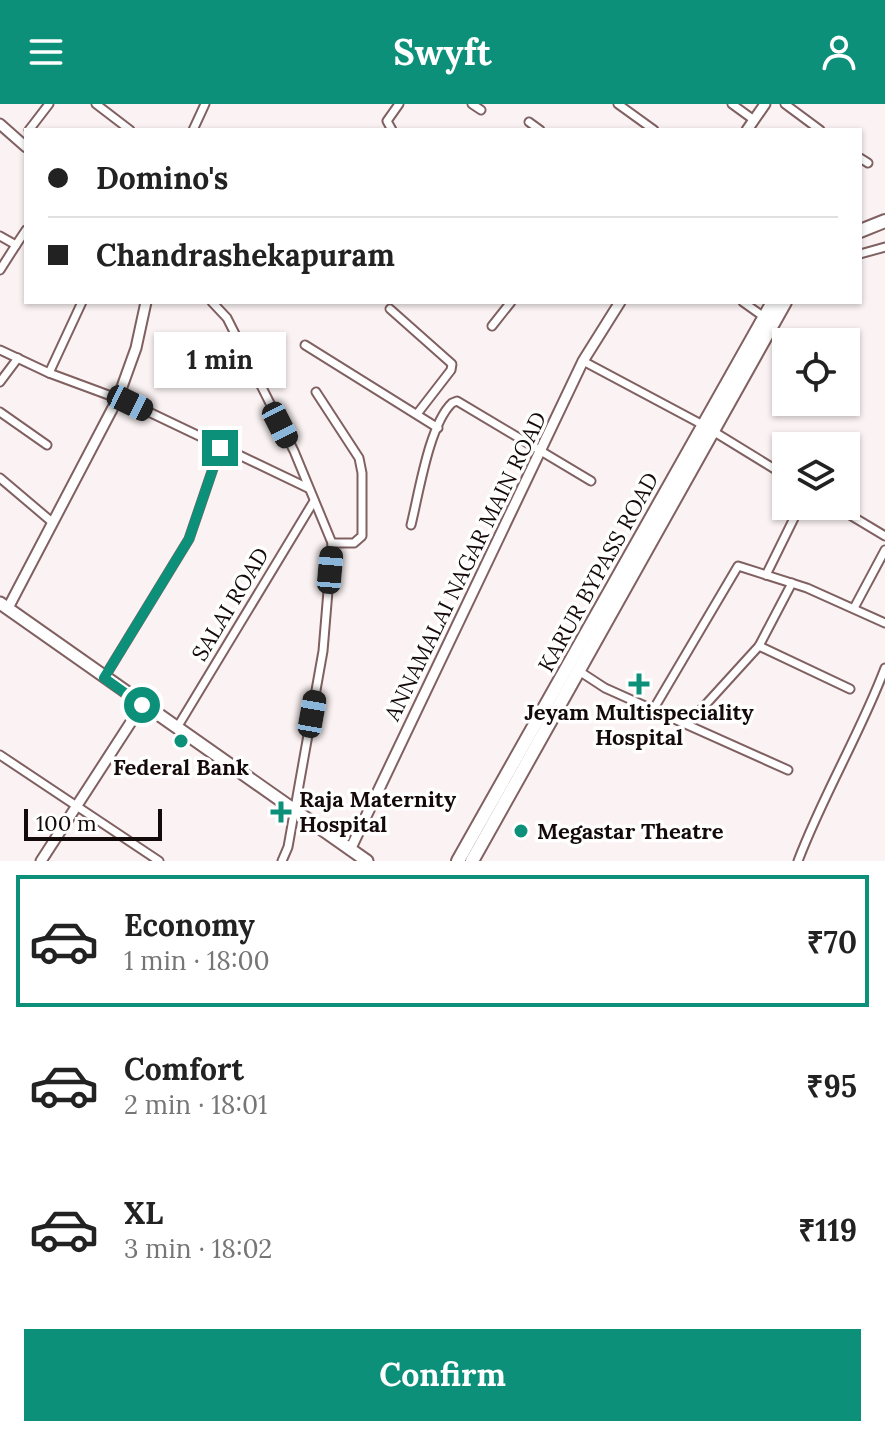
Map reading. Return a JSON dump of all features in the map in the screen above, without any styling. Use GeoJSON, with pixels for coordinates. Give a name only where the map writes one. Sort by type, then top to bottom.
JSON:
{"type":"FeatureCollection","features":[{"type":"Feature","properties":{"kind":"main road"},"geometry":{"type":"LineString","coordinates":[[862,230],[885,221]]}},
{"type":"Feature","properties":{"kind":"main road","name":"KARUR BYPASS ROAD"},"geometry":{"type":"LineString","coordinates":[[770,319],[773,304]]}},
{"type":"Feature","properties":{"kind":"main road","name":"KARUR BYPASS ROAD"},"geometry":{"type":"LineString","coordinates":[[458,861],[770,319],[783,304]]}},
{"type":"Feature","properties":{"kind":"main road","name":"KARUR BYPASS ROAD"},"geometry":{"type":"LineString","coordinates":[[472,861],[579,671],[708,429]]}},
{"type":"Feature","properties":{"kind":"main road"},"geometry":{"type":"LineString","coordinates":[[4,605],[367,861]]}},
{"type":"Feature","properties":{"kind":"street"},"geometry":{"type":"LineString","coordinates":[[32,128],[49,104]]}},
{"type":"Feature","properties":{"kind":"street"},"geometry":{"type":"LineString","coordinates":[[96,104],[127,128]]}},
{"type":"Feature","properties":{"kind":"street"},"geometry":{"type":"LineString","coordinates":[[194,128],[205,104]]}},
{"type":"Feature","properties":{"kind":"street"},"geometry":{"type":"LineString","coordinates":[[391,128],[387,121],[399,104]]}},
{"type":"Feature","properties":{"kind":"street"},"geometry":{"type":"LineString","coordinates":[[472,104],[481,110]]}},
{"type":"Feature","properties":{"kind":"street"},"geometry":{"type":"LineString","coordinates":[[618,104],[651,128]]}},
{"type":"Feature","properties":{"kind":"street"},"geometry":{"type":"LineString","coordinates":[[732,104],[754,120]]}},
{"type":"Feature","properties":{"kind":"street"},"geometry":{"type":"LineString","coordinates":[[748,128],[765,104]]}},
{"type":"Feature","properties":{"kind":"street"},"geometry":{"type":"LineString","coordinates":[[785,104],[817,128]]}},
{"type":"Feature","properties":{"kind":"street"},"geometry":{"type":"LineString","coordinates":[[529,122],[537,128]]}},
{"type":"Feature","properties":{"kind":"street"},"geometry":{"type":"LineString","coordinates":[[0,124],[24,137]]}},
{"type":"Feature","properties":{"kind":"street"},"geometry":{"type":"LineString","coordinates":[[862,159],[868,163]]}},
{"type":"Feature","properties":{"kind":"street"},"geometry":{"type":"LineString","coordinates":[[0,270],[24,233]]}},
{"type":"Feature","properties":{"kind":"street"},"geometry":{"type":"LineString","coordinates":[[0,236],[16,245]]}},
{"type":"Feature","properties":{"kind":"street"},"geometry":{"type":"LineString","coordinates":[[862,253],[885,247]]}},
{"type":"Feature","properties":{"kind":"street"},"geometry":{"type":"LineString","coordinates":[[49,373],[81,304]]}},
{"type":"Feature","properties":{"kind":"street"},"geometry":{"type":"LineString","coordinates":[[4,605],[118,398],[136,348],[146,304]]}},
{"type":"Feature","properties":{"kind":"street"},"geometry":{"type":"LineString","coordinates":[[214,304],[227,318],[294,451],[332,543],[323,651],[296,809],[282,861]]}},
{"type":"Feature","properties":{"kind":"street"},"geometry":{"type":"LineString","coordinates":[[492,326],[509,304]]}},
{"type":"Feature","properties":{"kind":"street","name":"ANNAMALAI NAGAR MAIN ROAD"},"geometry":{"type":"LineString","coordinates":[[350,850],[583,361],[619,304]]}},
{"type":"Feature","properties":{"kind":"street"},"geometry":{"type":"LineString","coordinates":[[746,304],[770,319],[790,304]]}},
{"type":"Feature","properties":{"kind":"street"},"geometry":{"type":"LineString","coordinates":[[390,309],[452,364],[451,370],[417,414]]}},
{"type":"Feature","properties":{"kind":"street"},"geometry":{"type":"LineString","coordinates":[[305,345],[438,428]]}},
{"type":"Feature","properties":{"kind":"street"},"geometry":{"type":"LineString","coordinates":[[0,350],[49,373],[118,398],[309,489]]}},
{"type":"Feature","properties":{"kind":"street"},"geometry":{"type":"LineString","coordinates":[[0,382],[18,358]]}},
{"type":"Feature","properties":{"kind":"street"},"geometry":{"type":"LineString","coordinates":[[583,361],[772,468]]}},
{"type":"Feature","properties":{"kind":"street"},"geometry":{"type":"LineString","coordinates":[[316,392],[353,446],[362,473],[362,536],[354,543],[332,543]]}},
{"type":"Feature","properties":{"kind":"street"},"geometry":{"type":"LineString","coordinates":[[411,525],[429,450],[447,407],[457,401],[591,481]]}},
{"type":"Feature","properties":{"kind":"street"},"geometry":{"type":"LineString","coordinates":[[0,412],[47,445]]}},
{"type":"Feature","properties":{"kind":"street"},"geometry":{"type":"LineString","coordinates":[[104,678],[189,539],[220,448]]}},
{"type":"Feature","properties":{"kind":"street"},"geometry":{"type":"LineString","coordinates":[[0,478],[52,522]]}},
{"type":"Feature","properties":{"kind":"street","name":"SALAI ROAD"},"geometry":{"type":"LineString","coordinates":[[178,726],[314,501]]}},
{"type":"Feature","properties":{"kind":"street"},"geometry":{"type":"LineString","coordinates":[[766,575],[793,520]]}},
{"type":"Feature","properties":{"kind":"street"},"geometry":{"type":"LineString","coordinates":[[858,520],[885,536]]}},
{"type":"Feature","properties":{"kind":"street"},"geometry":{"type":"LineString","coordinates":[[854,608],[885,550]]}},
{"type":"Feature","properties":{"kind":"street"},"geometry":{"type":"LineString","coordinates":[[653,710],[738,566],[792,583],[885,623]]}},
{"type":"Feature","properties":{"kind":"street"},"geometry":{"type":"LineString","coordinates":[[688,724],[759,646],[792,583]]}},
{"type":"Feature","properties":{"kind":"street"},"geometry":{"type":"LineString","coordinates":[[759,646],[850,689]]}},
{"type":"Feature","properties":{"kind":"street"},"geometry":{"type":"LineString","coordinates":[[798,861],[815,816],[885,668]]}},
{"type":"Feature","properties":{"kind":"street"},"geometry":{"type":"LineString","coordinates":[[579,671],[605,688],[788,770]]}},
{"type":"Feature","properties":{"kind":"street"},"geometry":{"type":"LineString","coordinates":[[41,861],[142,705]]}},
{"type":"Feature","properties":{"kind":"street"},"geometry":{"type":"LineString","coordinates":[[0,755],[159,861]]}},
{"type":"Feature","properties":{"kind":"place","name":"Jeyam Multispeciality Hospital"},"geometry":{"type":"Point","coordinates":[639,684]}},
{"type":"Feature","properties":{"kind":"place","name":"Federal Bank"},"geometry":{"type":"Point","coordinates":[181,741]}},
{"type":"Feature","properties":{"kind":"place","name":"Raja Maternity Hospital"},"geometry":{"type":"Point","coordinates":[281,812]}},
{"type":"Feature","properties":{"kind":"place","name":"Megastar Theatre"},"geometry":{"type":"Point","coordinates":[521,831]}},
{"type":"Feature","properties":{"kind":"route"},"geometry":{"type":"LineString","coordinates":[[142,705],[104,678],[189,539],[220,448]]}}]}
